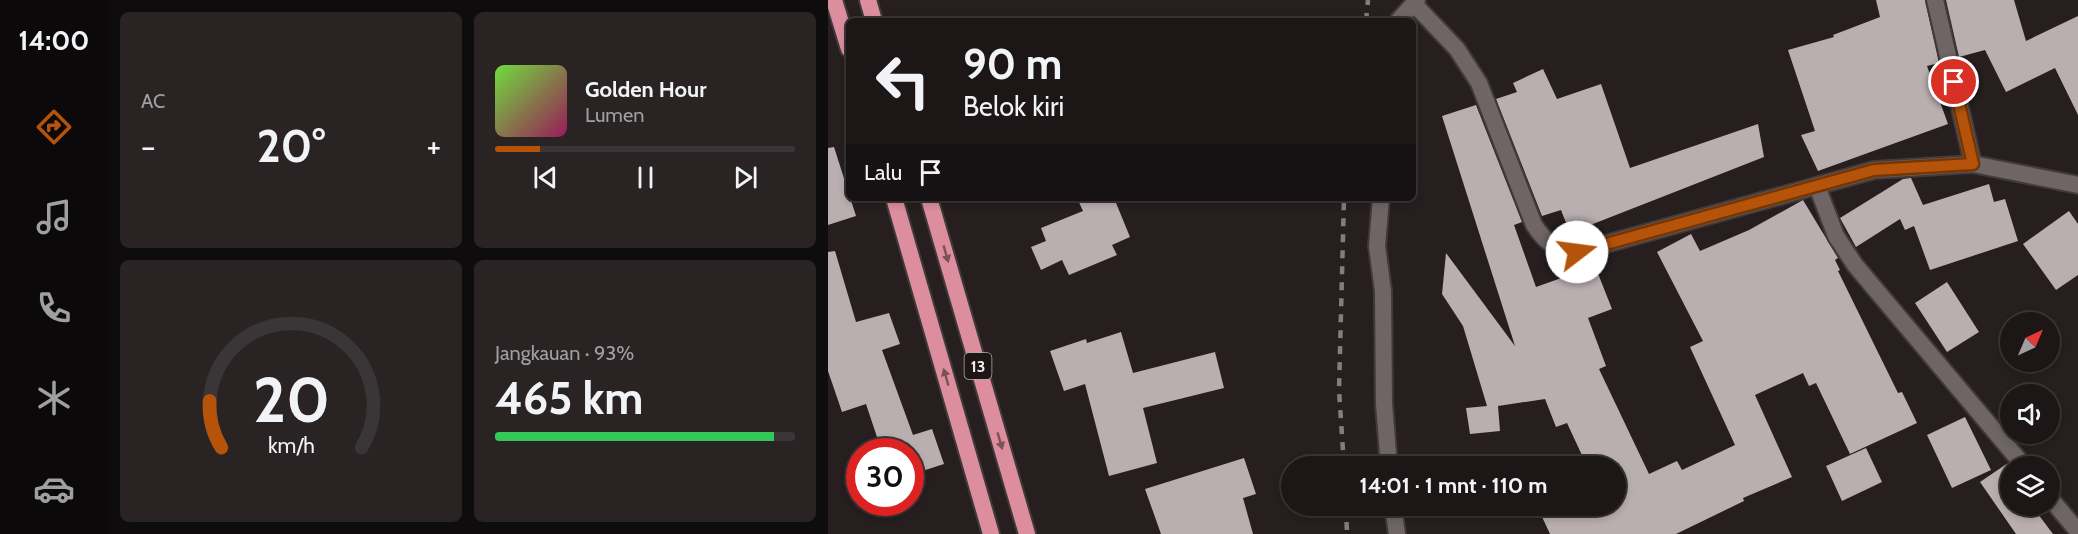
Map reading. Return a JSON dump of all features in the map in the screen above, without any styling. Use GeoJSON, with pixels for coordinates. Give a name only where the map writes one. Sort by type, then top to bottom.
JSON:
{"type":"FeatureCollection","features":[{"type":"Feature","properties":{"kind":"highway"},"geometry":{"type":"LineString","coordinates":[[834,0],[846,39]]}},
{"type":"Feature","properties":{"kind":"highway"},"geometry":{"type":"LineString","coordinates":[[868,0],[873,18]]}},
{"type":"Feature","properties":{"kind":"highway","name":"13"},"geometry":{"type":"LineString","coordinates":[[895,201],[991,534]]}},
{"type":"Feature","properties":{"kind":"highway","name":"13"},"geometry":{"type":"LineString","coordinates":[[930,201],[1027,534]]}},
{"type":"Feature","properties":{"kind":"street"},"geometry":{"type":"LineString","coordinates":[[1935,0],[1973,164]]}},
{"type":"Feature","properties":{"kind":"street"},"geometry":{"type":"LineString","coordinates":[[1401,18],[1416,2],[1457,49],[1479,83],[1534,225],[1551,245],[1560,250],[1577,252],[1874,170],[1973,164],[2078,185]]}},
{"type":"Feature","properties":{"kind":"street"},"geometry":{"type":"LineString","coordinates":[[1816,186],[1836,236],[1855,265],[2016,456]]}},
{"type":"Feature","properties":{"kind":"street"},"geometry":{"type":"LineString","coordinates":[[1381,201],[1377,246],[1383,291],[1384,404],[1388,456]]}},
{"type":"Feature","properties":{"kind":"street"},"geometry":{"type":"LineString","coordinates":[[2060,510],[2076,529]]}},
{"type":"Feature","properties":{"kind":"street"},"geometry":{"type":"LineString","coordinates":[[1394,516],[1397,534]]}},
{"type":"Feature","properties":{"kind":"building"},"geometry":{"type":"Polygon","coordinates":[[[1876,0],[1925,0],[1939,63],[1927,66],[1948,124],[1818,171],[1801,135],[1815,131],[1788,50],[1834,37],[1833,35],[1880,17],[1876,0]]]}},
{"type":"Feature","properties":{"kind":"building"},"geometry":{"type":"Polygon","coordinates":[[[1946,0],[2014,0],[2026,41],[2078,16],[2078,115],[2055,68],[2006,92],[1985,50],[1959,57],[1946,0]]]}},
{"type":"Feature","properties":{"kind":"building"},"geometry":{"type":"Polygon","coordinates":[[[1543,69],[1557,99],[1601,84],[1630,168],[1758,124],[1764,157],[1570,233],[1561,210],[1542,216],[1496,99],[1517,92],[1513,83],[1543,69]]]}},
{"type":"Feature","properties":{"kind":"building"},"geometry":{"type":"Polygon","coordinates":[[[1476,105],[1522,222],[1514,225],[1536,287],[1595,266],[1612,309],[1588,318],[1606,366],[1599,369],[1649,474],[1677,461],[1682,470],[1735,445],[1690,347],[1703,341],[1657,252],[1691,234],[1700,251],[1749,230],[1803,200],[1838,258],[1835,260],[1840,270],[1838,271],[1898,393],[1902,392],[1917,423],[1850,454],[1816,383],[1809,386],[1803,373],[1755,395],[1792,477],[1743,498],[1744,501],[1676,534],[1550,534],[1542,516],[1626,516],[1626,456],[1582,456],[1567,423],[1556,427],[1545,399],[1498,406],[1500,431],[1470,434],[1466,408],[1487,406],[1463,326],[1442,294],[1446,253],[1515,346],[1442,116],[1476,105]]]}},
{"type":"Feature","properties":{"kind":"building"},"geometry":{"type":"Polygon","coordinates":[[[834,147],[846,185],[846,201],[851,201],[856,216],[828,225],[828,148],[834,147]]]}},
{"type":"Feature","properties":{"kind":"building"},"geometry":{"type":"Polygon","coordinates":[[[1911,178],[1923,205],[1989,184],[1994,202],[2005,199],[2018,241],[1930,270],[1914,226],[1905,230],[1900,219],[1856,247],[1840,218],[1903,179],[1911,178]]]}},
{"type":"Feature","properties":{"kind":"building"},"geometry":{"type":"Polygon","coordinates":[[[1078,201],[1115,201],[1130,237],[1112,245],[1117,255],[1069,275],[1062,260],[1041,270],[1031,247],[1046,241],[1041,228],[1083,211],[1078,201]]]}},
{"type":"Feature","properties":{"kind":"building"},"geometry":{"type":"Polygon","coordinates":[[[2069,211],[2078,224],[2078,275],[2056,290],[2023,244],[2069,211]]]}},
{"type":"Feature","properties":{"kind":"building"},"geometry":{"type":"Polygon","coordinates":[[[835,251],[856,322],[889,313],[900,344],[882,350],[913,435],[932,429],[944,464],[924,470],[924,438],[877,438],[866,404],[842,412],[828,371],[828,252],[835,251]]]}},
{"type":"Feature","properties":{"kind":"building"},"geometry":{"type":"Polygon","coordinates":[[[1947,282],[1979,332],[1947,352],[1915,303],[1947,282]]]}},
{"type":"Feature","properties":{"kind":"building"},"geometry":{"type":"Polygon","coordinates":[[[1121,332],[1133,373],[1215,352],[1224,388],[1143,408],[1157,463],[1109,476],[1085,384],[1064,391],[1050,351],[1086,339],[1087,343],[1121,332]]]}},
{"type":"Feature","properties":{"kind":"building"},"geometry":{"type":"Polygon","coordinates":[[[1965,417],[1991,470],[1952,488],[1927,435],[1965,417]]]}},
{"type":"Feature","properties":{"kind":"building"},"geometry":{"type":"Polygon","coordinates":[[[1866,448],[1882,482],[1842,501],[1826,466],[1866,448]]]}},
{"type":"Feature","properties":{"kind":"building"},"geometry":{"type":"Polygon","coordinates":[[[1244,458],[1256,494],[1243,498],[1253,534],[1161,534],[1145,489],[1244,458]]]}},
{"type":"Feature","properties":{"kind":"building"},"geometry":{"type":"Polygon","coordinates":[[[2000,468],[2000,511],[1980,482],[2000,468]]]}},
{"type":"Feature","properties":{"kind":"building"},"geometry":{"type":"Polygon","coordinates":[[[2004,516],[2040,516],[2053,534],[2016,534],[2004,516]]]}},
{"type":"Feature","properties":{"kind":"railway"},"geometry":{"type":"LineString","coordinates":[[1366,18],[1368,0]]}},
{"type":"Feature","properties":{"kind":"railway"},"geometry":{"type":"LineString","coordinates":[[1343,456],[1339,390],[1344,201]]}},
{"type":"Feature","properties":{"kind":"railway"},"geometry":{"type":"LineString","coordinates":[[1346,516],[1347,534]]}},
{"type":"Feature","properties":{"kind":"route"},"geometry":{"type":"LineString","coordinates":[[1577,252],[1874,170],[1973,164],[1954,82]]}}]}
